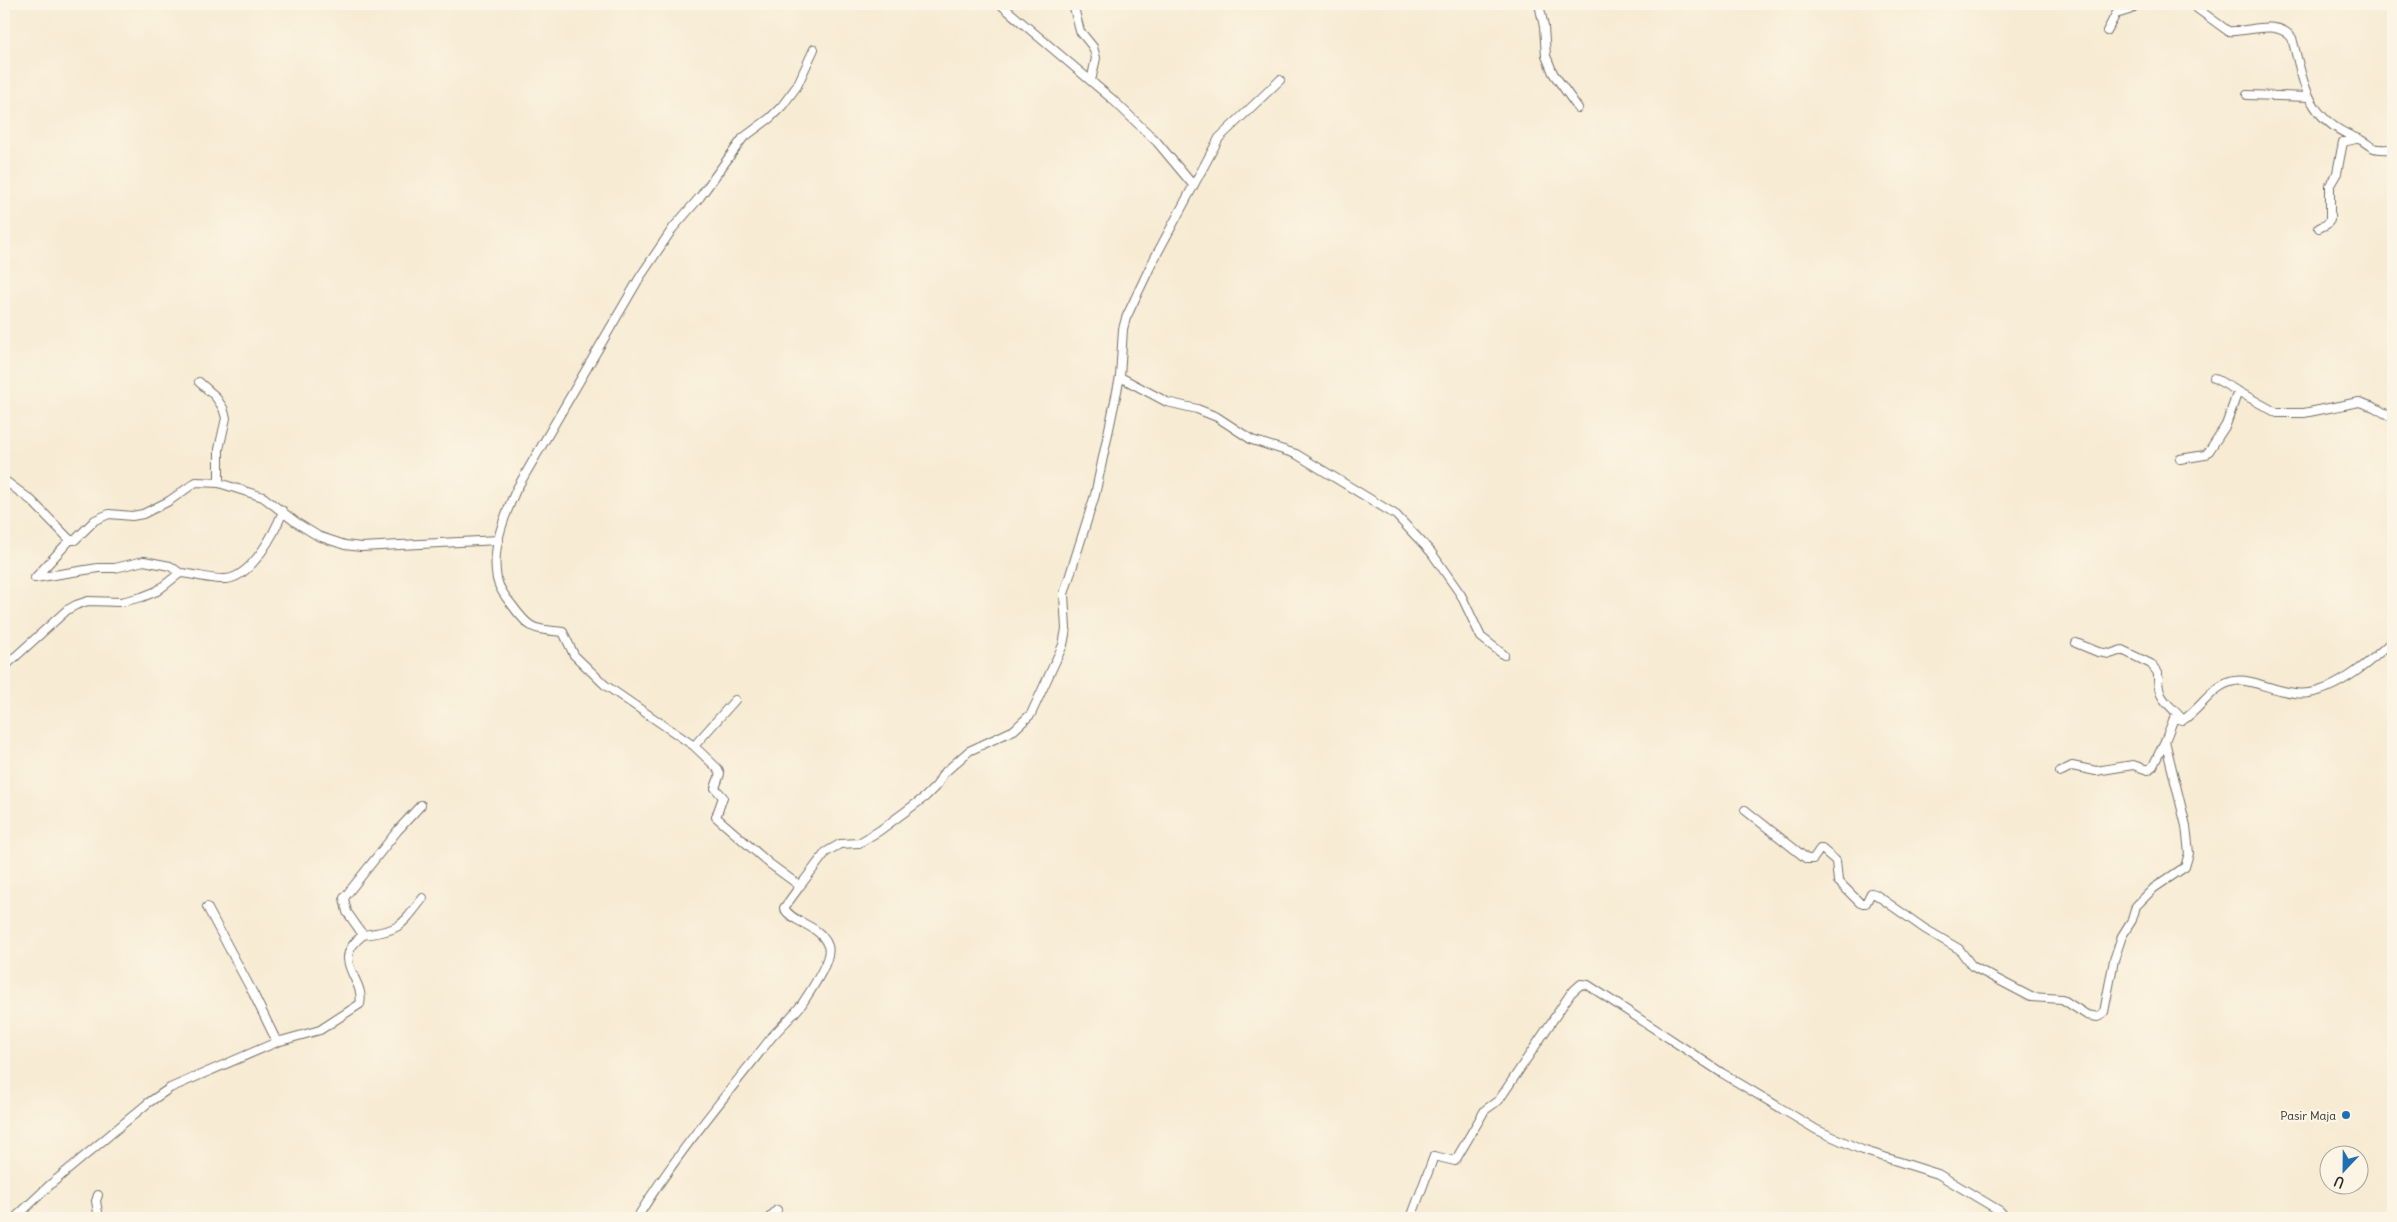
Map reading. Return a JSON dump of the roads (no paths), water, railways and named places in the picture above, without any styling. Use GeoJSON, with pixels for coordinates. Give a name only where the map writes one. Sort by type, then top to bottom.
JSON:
{"type":"FeatureCollection","features":[{"type":"Feature","properties":{"kind":"street"},"geometry":{"type":"LineString","coordinates":[[1000,4],[1091,81],[1156,142],[1193,185]]}},
{"type":"Feature","properties":{"kind":"street"},"geometry":{"type":"LineString","coordinates":[[1073,4],[1080,31],[1093,47],[1096,58],[1091,81]]}},
{"type":"Feature","properties":{"kind":"street"},"geometry":{"type":"LineString","coordinates":[[1539,4],[1544,27],[1546,56],[1553,73],[1578,108]]}},
{"type":"Feature","properties":{"kind":"street"},"geometry":{"type":"LineString","coordinates":[[2107,31],[2116,14],[2130,10],[2138,4]]}},
{"type":"Feature","properties":{"kind":"street"},"geometry":{"type":"LineString","coordinates":[[2191,4],[2228,31],[2264,28],[2286,31],[2292,38],[2309,97],[2322,118],[2338,132],[2375,149],[2393,149]]}},
{"type":"Feature","properties":{"kind":"street"},"geometry":{"type":"LineString","coordinates":[[800,886],[770,864],[716,817],[723,797],[715,788],[720,774],[717,768],[694,746],[606,685],[574,654],[563,632],[534,628],[525,623],[502,592],[497,580],[496,557],[506,513],[516,490],[640,277],[673,228],[700,197],[743,138],[770,118],[782,106],[797,86],[814,48]]}},
{"type":"Feature","properties":{"kind":"street"},"geometry":{"type":"LineString","coordinates":[[637,1218],[696,1133],[782,1025],[801,1005],[819,978],[830,953],[829,947],[812,926],[791,917],[784,908],[826,852],[840,844],[859,843],[879,831],[926,798],[943,774],[969,751],[1014,730],[1030,714],[1063,645],[1066,629],[1064,594],[1095,495],[1120,377],[1123,329],[1126,318],[1193,185],[1219,138],[1280,80]]}},
{"type":"Feature","properties":{"kind":"street"},"geometry":{"type":"LineString","coordinates":[[2247,95],[2309,97]]}},
{"type":"Feature","properties":{"kind":"street"},"geometry":{"type":"LineString","coordinates":[[2319,228],[2330,220],[2330,185],[2337,173],[2343,142],[2356,139]]}},
{"type":"Feature","properties":{"kind":"street"},"geometry":{"type":"LineString","coordinates":[[1120,377],[1168,402],[1197,409],[1217,417],[1252,440],[1296,454],[1396,515],[1431,552],[1461,595],[1478,633],[1504,655]]}},
{"type":"Feature","properties":{"kind":"street"},"geometry":{"type":"LineString","coordinates":[[2214,378],[2277,414],[2304,413],[2359,402],[2370,404],[2393,418]]}},
{"type":"Feature","properties":{"kind":"street"},"geometry":{"type":"LineString","coordinates":[[199,382],[215,396],[223,408],[226,418],[219,449],[219,483]]}},
{"type":"Feature","properties":{"kind":"street"},"geometry":{"type":"LineString","coordinates":[[2180,459],[2205,455],[2209,451],[2226,425],[2238,391]]}},
{"type":"Feature","properties":{"kind":"street"},"geometry":{"type":"LineString","coordinates":[[4,480],[32,501],[70,540]]}},
{"type":"Feature","properties":{"kind":"street"},"geometry":{"type":"LineString","coordinates":[[283,511],[275,533],[266,548],[239,575],[228,579],[215,579],[180,573],[170,566],[144,561],[115,568],[98,568],[35,578],[70,540],[75,540],[96,520],[109,514],[132,516],[143,514],[169,501],[196,482],[219,483],[263,498],[283,511],[297,523],[318,536],[344,545],[361,547],[499,540]]}},
{"type":"Feature","properties":{"kind":"street"},"geometry":{"type":"LineString","coordinates":[[4,667],[67,610],[76,605],[88,601],[121,602],[142,597],[157,591],[180,573]]}},
{"type":"Feature","properties":{"kind":"street"},"geometry":{"type":"LineString","coordinates":[[2060,772],[2072,766],[2096,771],[2133,765],[2148,770],[2153,766],[2174,718],[2183,720],[2192,714],[2214,690],[2234,680],[2294,693],[2309,694],[2353,673],[2378,655],[2393,640]]}},
{"type":"Feature","properties":{"kind":"street"},"geometry":{"type":"LineString","coordinates":[[2076,643],[2098,652],[2110,654],[2122,650],[2151,664],[2158,673],[2157,686],[2162,698],[2183,720]]}},
{"type":"Feature","properties":{"kind":"street"},"geometry":{"type":"LineString","coordinates":[[694,746],[735,700]]}},
{"type":"Feature","properties":{"kind":"street"},"geometry":{"type":"LineString","coordinates":[[1745,810],[1807,859],[1813,859],[1820,849],[1836,861],[1838,881],[1860,903],[1866,903],[1871,893],[1875,894],[1925,929],[1959,949],[1972,966],[2031,997],[2062,999],[2087,1015],[2097,1018],[2104,1012],[2114,960],[2122,936],[2132,920],[2136,906],[2154,888],[2186,867],[2189,853],[2186,826],[2165,740]]}},
{"type":"Feature","properties":{"kind":"street"},"geometry":{"type":"LineString","coordinates":[[363,935],[347,912],[344,898],[398,830],[421,805]]}},
{"type":"Feature","properties":{"kind":"street"},"geometry":{"type":"LineString","coordinates":[[15,1218],[51,1184],[148,1103],[170,1088],[277,1042],[320,1030],[360,1004],[362,997],[348,959],[350,950],[363,935],[388,931],[402,925],[423,898]]}},
{"type":"Feature","properties":{"kind":"street"},"geometry":{"type":"LineString","coordinates":[[207,908],[277,1042]]}},
{"type":"Feature","properties":{"kind":"street"},"geometry":{"type":"LineString","coordinates":[[1411,1218],[1434,1156],[1456,1161],[1485,1110],[1499,1100],[1572,993],[1579,985],[1584,984],[1722,1073],[1817,1130],[1862,1150],[1938,1174],[2000,1212],[2006,1218]]}},
{"type":"Feature","properties":{"kind":"street"},"geometry":{"type":"LineString","coordinates":[[98,1195],[96,1201],[99,1218]]}},
{"type":"Feature","properties":{"kind":"street"},"geometry":{"type":"LineString","coordinates":[[769,1218],[777,1210]]}},
{"type":"Feature","properties":{"kind":"place","name":"Pasir Maja"},"geometry":{"type":"Point","coordinates":[2346,1115]}}]}
